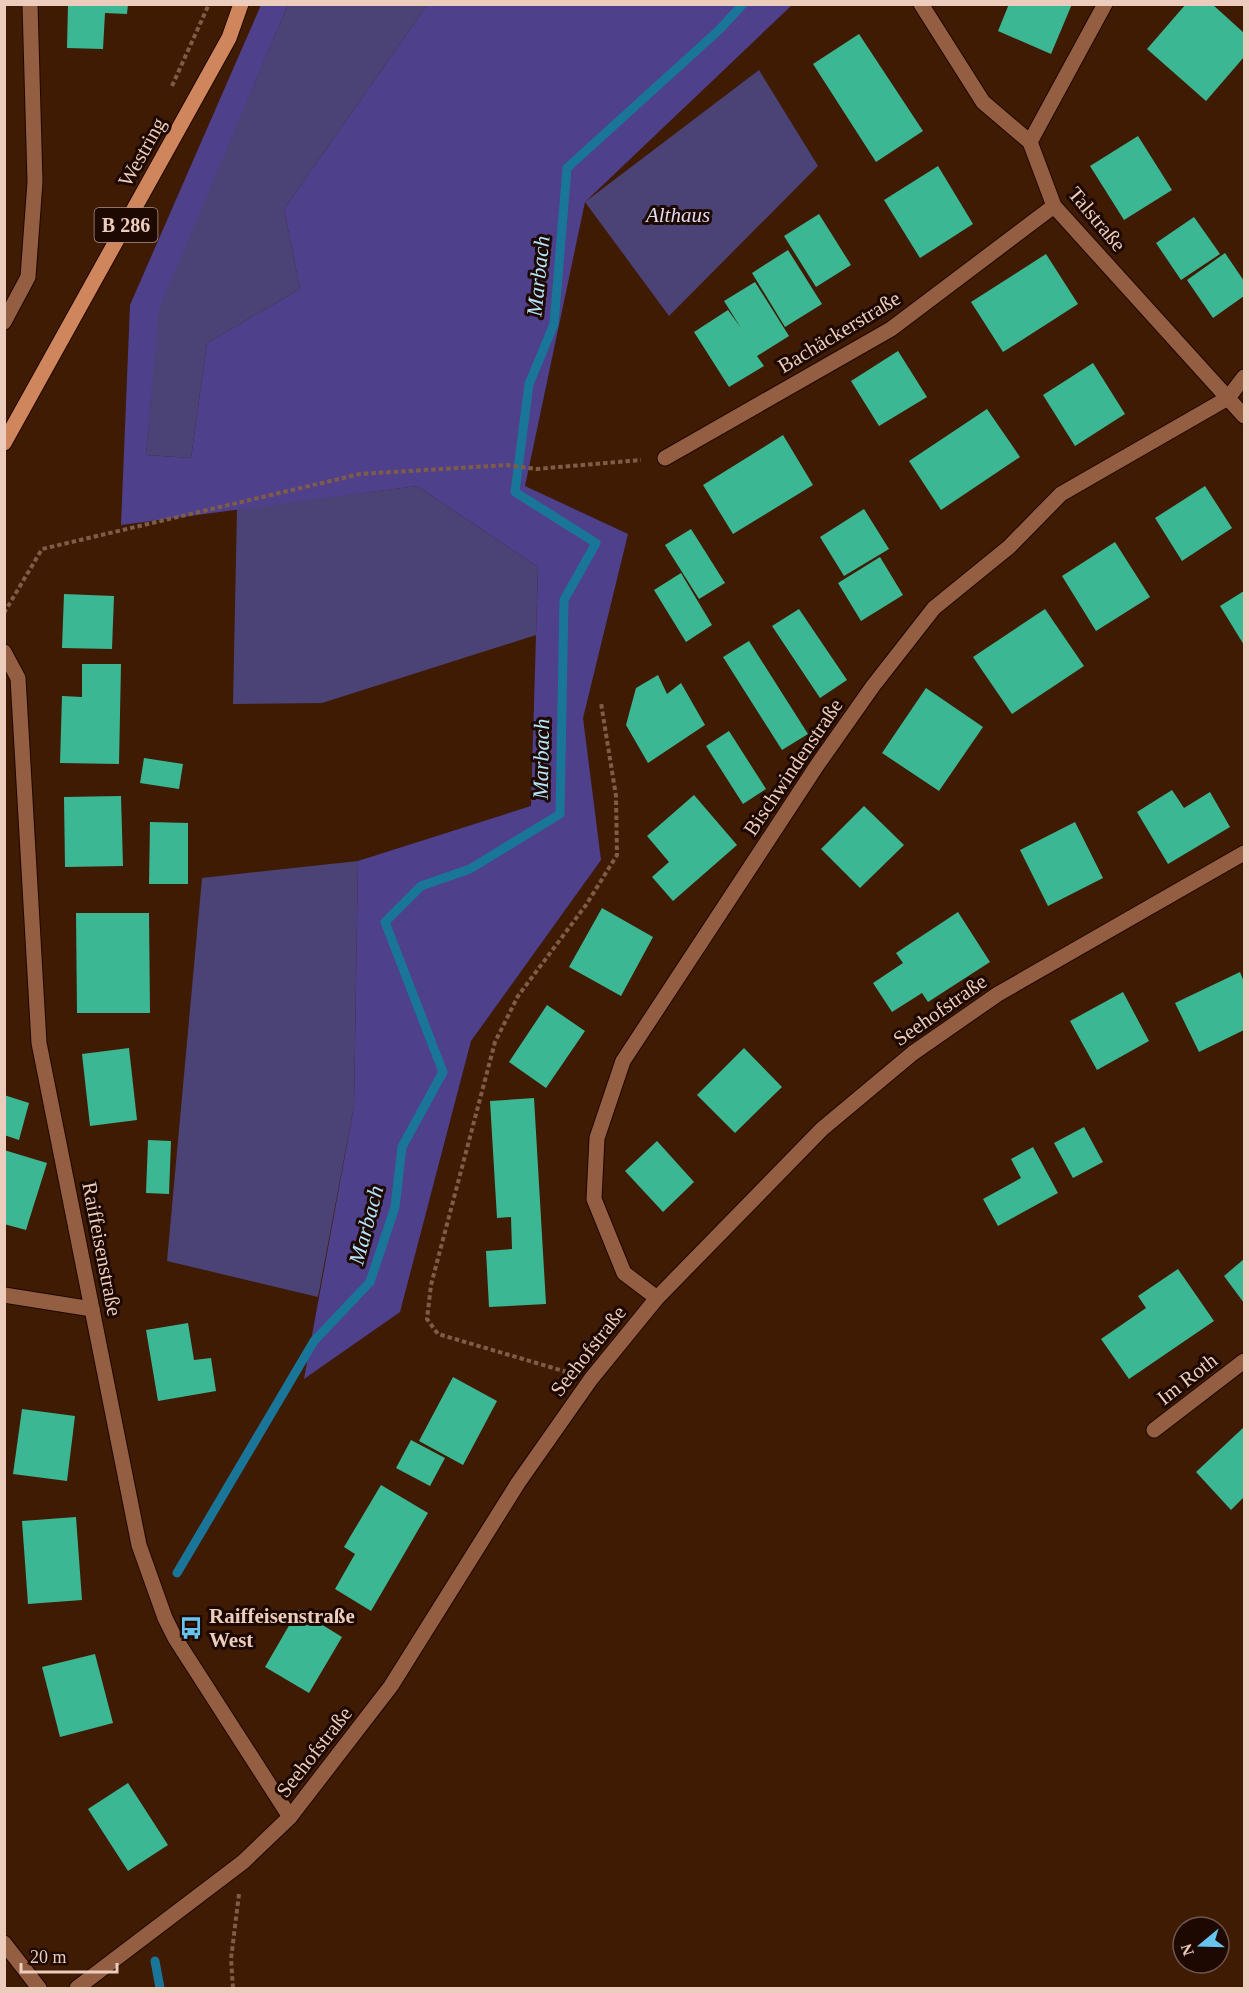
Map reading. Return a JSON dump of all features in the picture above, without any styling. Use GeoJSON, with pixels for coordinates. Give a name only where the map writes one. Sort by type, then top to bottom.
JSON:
{"type":"FeatureCollection","features":[{"type":"Feature","properties":{"kind":"main road","name":"Westring"},"geometry":{"type":"LineString","coordinates":[[4,443],[229,38],[242,4]]}},
{"type":"Feature","properties":{"kind":"street"},"geometry":{"type":"LineString","coordinates":[[4,322],[28,278],[35,182],[30,4]]}},
{"type":"Feature","properties":{"kind":"street","name":"Talstraße"},"geometry":{"type":"LineString","coordinates":[[921,4],[983,102],[1030,142],[1054,206],[1245,416]]}},
{"type":"Feature","properties":{"kind":"street"},"geometry":{"type":"LineString","coordinates":[[1030,142],[1105,4]]}},
{"type":"Feature","properties":{"kind":"street","name":"Bachäckerstraße"},"geometry":{"type":"LineString","coordinates":[[665,458],[891,330],[1054,206]]}},
{"type":"Feature","properties":{"kind":"street","name":"Bischwindenstraße"},"geometry":{"type":"LineString","coordinates":[[657,1298],[624,1273],[594,1199],[597,1138],[623,1061],[818,765],[873,686],[934,608],[1009,547],[1061,494],[1228,398],[1245,376]]}},
{"type":"Feature","properties":{"kind":"street","name":"Raiffeisenstraße"},"geometry":{"type":"LineString","coordinates":[[4,652],[18,678],[39,1043],[139,1545],[165,1618],[175,1638],[290,1817]]}},
{"type":"Feature","properties":{"kind":"street","name":"Seehofstraße"},"geometry":{"type":"LineString","coordinates":[[77,1989],[243,1862],[290,1817],[391,1686],[518,1483],[591,1379],[657,1298],[822,1129],[913,1053],[998,994],[1245,853]]}},
{"type":"Feature","properties":{"kind":"street"},"geometry":{"type":"LineString","coordinates":[[4,1295],[92,1309]]}},
{"type":"Feature","properties":{"kind":"street","name":"Im Roth"},"geometry":{"type":"LineString","coordinates":[[1154,1430],[1245,1360]]}},
{"type":"Feature","properties":{"kind":"street"},"geometry":{"type":"LineString","coordinates":[[4,1943],[39,1989]]}},
{"type":"Feature","properties":{"kind":"path"},"geometry":{"type":"LineString","coordinates":[[4,613],[42,549],[360,474],[507,465],[536,469],[665,458]]}},
{"type":"Feature","properties":{"kind":"path"},"geometry":{"type":"LineString","coordinates":[[591,1379],[438,1334],[427,1319],[430,1285],[495,1042],[518,996],[586,905],[617,855],[616,795],[601,703]]}},
{"type":"Feature","properties":{"kind":"path"},"geometry":{"type":"LineString","coordinates":[[233,1989],[231,1959],[243,1862]]}},
{"type":"Feature","properties":{"kind":"green space"},"geometry":{"type":"Polygon","coordinates":[[[288,5],[427,5],[284,209],[300,289],[207,343],[191,458],[146,455],[158,309],[288,5]]]}},
{"type":"Feature","properties":{"kind":"green space","name":"Althaus"},"geometry":{"type":"Polygon","coordinates":[[[759,70],[818,166],[669,316],[585,202],[759,70]]]}},
{"type":"Feature","properties":{"kind":"green space"},"geometry":{"type":"Polygon","coordinates":[[[417,486],[538,567],[536,635],[322,703],[233,704],[237,509],[417,486]]]}},
{"type":"Feature","properties":{"kind":"green space"},"geometry":{"type":"Polygon","coordinates":[[[358,861],[354,1106],[318,1297],[167,1261],[202,878],[358,861]]]}},
{"type":"Feature","properties":{"kind":"shaded area"},"geometry":{"type":"Polygon","coordinates":[[[261,5],[288,5],[159,309],[146,455],[191,458],[207,343],[300,289],[284,209],[427,5],[792,5],[585,202],[525,486],[628,534],[583,718],[601,860],[471,1041],[400,1312],[304,1379],[354,1106],[358,861],[531,806],[538,567],[417,486],[121,525],[130,305],[261,5]]]}},
{"type":"Feature","properties":{"kind":"building"},"geometry":{"type":"Polygon","coordinates":[[[68,4],[128,4],[127,14],[105,13],[103,49],[67,48],[68,4]]]}},
{"type":"Feature","properties":{"kind":"building"},"geometry":{"type":"Polygon","coordinates":[[[1009,4],[1072,4],[1051,54],[998,31],[1009,4]]]}},
{"type":"Feature","properties":{"kind":"building"},"geometry":{"type":"Polygon","coordinates":[[[1186,4],[1212,4],[1244,33],[1244,57],[1206,101],[1147,49],[1186,4]]]}},
{"type":"Feature","properties":{"kind":"building"},"geometry":{"type":"Polygon","coordinates":[[[859,34],[923,131],[876,162],[813,64],[859,34]]]}},
{"type":"Feature","properties":{"kind":"building"},"geometry":{"type":"Polygon","coordinates":[[[1138,136],[1172,190],[1124,220],[1090,166],[1138,136]]]}},
{"type":"Feature","properties":{"kind":"building"},"geometry":{"type":"Polygon","coordinates":[[[938,166],[973,224],[920,258],[884,200],[938,166]]]}},
{"type":"Feature","properties":{"kind":"building"},"geometry":{"type":"Polygon","coordinates":[[[819,214],[851,265],[816,287],[784,236],[819,214]]]}},
{"type":"Feature","properties":{"kind":"building"},"geometry":{"type":"Polygon","coordinates":[[[1194,217],[1220,254],[1181,280],[1156,243],[1194,217]]]}},
{"type":"Feature","properties":{"kind":"building"},"geometry":{"type":"Polygon","coordinates":[[[788,250],[822,304],[785,327],[752,273],[788,250]]]}},
{"type":"Feature","properties":{"kind":"building"},"geometry":{"type":"Polygon","coordinates":[[[1225,253],[1244,281],[1244,296],[1213,318],[1187,280],[1225,253]]]}},
{"type":"Feature","properties":{"kind":"building"},"geometry":{"type":"Polygon","coordinates":[[[1046,254],[1078,304],[1003,352],[971,302],[1046,254]]]}},
{"type":"Feature","properties":{"kind":"building"},"geometry":{"type":"Polygon","coordinates":[[[755,282],[789,336],[757,356],[764,366],[729,387],[694,332],[728,310],[741,328],[724,301],[755,282]]]}},
{"type":"Feature","properties":{"kind":"building"},"geometry":{"type":"Polygon","coordinates":[[[898,351],[927,397],[879,426],[851,381],[898,351]]]}},
{"type":"Feature","properties":{"kind":"building"},"geometry":{"type":"Polygon","coordinates":[[[1093,363],[1125,414],[1075,446],[1043,395],[1093,363]]]}},
{"type":"Feature","properties":{"kind":"building"},"geometry":{"type":"Polygon","coordinates":[[[987,409],[1020,457],[941,510],[909,461],[987,409]]]}},
{"type":"Feature","properties":{"kind":"building"},"geometry":{"type":"Polygon","coordinates":[[[783,435],[813,485],[733,534],[703,485],[783,435]]]}},
{"type":"Feature","properties":{"kind":"building"},"geometry":{"type":"Polygon","coordinates":[[[1205,486],[1232,528],[1182,561],[1155,518],[1205,486]]]}},
{"type":"Feature","properties":{"kind":"building"},"geometry":{"type":"Polygon","coordinates":[[[864,509],[889,549],[844,576],[820,537],[864,509]]]}},
{"type":"Feature","properties":{"kind":"building"},"geometry":{"type":"Polygon","coordinates":[[[691,529],[725,583],[699,599],[665,545],[691,529]]]}},
{"type":"Feature","properties":{"kind":"building"},"geometry":{"type":"Polygon","coordinates":[[[1115,542],[1150,597],[1096,631],[1062,576],[1115,542]]]}},
{"type":"Feature","properties":{"kind":"building"},"geometry":{"type":"Polygon","coordinates":[[[880,557],[903,595],[861,621],[838,583],[880,557]]]}},
{"type":"Feature","properties":{"kind":"building"},"geometry":{"type":"Polygon","coordinates":[[[681,573],[712,625],[686,642],[654,590],[681,573]]]}},
{"type":"Feature","properties":{"kind":"building"},"geometry":{"type":"Polygon","coordinates":[[[1244,591],[1244,645],[1220,606],[1244,591]]]}},
{"type":"Feature","properties":{"kind":"building"},"geometry":{"type":"Polygon","coordinates":[[[64,594],[114,596],[112,649],[62,648],[64,594]]]}},
{"type":"Feature","properties":{"kind":"building"},"geometry":{"type":"Polygon","coordinates":[[[799,609],[847,680],[820,698],[772,626],[799,609]]]}},
{"type":"Feature","properties":{"kind":"building"},"geometry":{"type":"Polygon","coordinates":[[[1045,609],[1084,666],[1012,714],[973,657],[1045,609]]]}},
{"type":"Feature","properties":{"kind":"building"},"geometry":{"type":"Polygon","coordinates":[[[749,641],[808,734],[782,750],[723,657],[749,641]]]}},
{"type":"Feature","properties":{"kind":"building"},"geometry":{"type":"Polygon","coordinates":[[[82,664],[121,664],[119,764],[60,763],[62,696],[82,697],[82,664]]]}},
{"type":"Feature","properties":{"kind":"building"},"geometry":{"type":"Polygon","coordinates":[[[658,675],[667,694],[681,683],[705,725],[648,763],[626,725],[636,688],[658,675]]]}},
{"type":"Feature","properties":{"kind":"building"},"geometry":{"type":"Polygon","coordinates":[[[926,688],[983,727],[939,791],[882,753],[926,688]]]}},
{"type":"Feature","properties":{"kind":"building"},"geometry":{"type":"Polygon","coordinates":[[[729,731],[766,789],[743,804],[706,746],[729,731]]]}},
{"type":"Feature","properties":{"kind":"building"},"geometry":{"type":"Polygon","coordinates":[[[144,758],[183,764],[179,789],[140,783],[144,758]]]}},
{"type":"Feature","properties":{"kind":"building"},"geometry":{"type":"Polygon","coordinates":[[[1172,790],[1184,808],[1210,792],[1230,827],[1168,864],[1137,812],[1172,790]]]}},
{"type":"Feature","properties":{"kind":"building"},"geometry":{"type":"Polygon","coordinates":[[[694,795],[737,845],[673,901],[652,877],[669,862],[647,836],[694,795]]]}},
{"type":"Feature","properties":{"kind":"building"},"geometry":{"type":"Polygon","coordinates":[[[121,796],[123,866],[65,867],[64,797],[121,796]]]}},
{"type":"Feature","properties":{"kind":"building"},"geometry":{"type":"Polygon","coordinates":[[[864,806],[904,845],[860,888],[821,849],[864,806]]]}},
{"type":"Feature","properties":{"kind":"building"},"geometry":{"type":"Polygon","coordinates":[[[150,822],[188,823],[188,884],[149,884],[150,822]]]}},
{"type":"Feature","properties":{"kind":"building"},"geometry":{"type":"Polygon","coordinates":[[[1075,822],[1103,878],[1048,906],[1020,850],[1075,822]]]}},
{"type":"Feature","properties":{"kind":"building"},"geometry":{"type":"Polygon","coordinates":[[[602,908],[653,937],[621,996],[569,967],[602,908]]]}},
{"type":"Feature","properties":{"kind":"building"},"geometry":{"type":"Polygon","coordinates":[[[958,912],[990,962],[928,1002],[922,993],[892,1012],[873,983],[903,963],[896,953],[958,912]]]}},
{"type":"Feature","properties":{"kind":"building"},"geometry":{"type":"Polygon","coordinates":[[[76,913],[149,913],[150,1013],[77,1013],[76,913]]]}},
{"type":"Feature","properties":{"kind":"building"},"geometry":{"type":"Polygon","coordinates":[[[1240,972],[1244,982],[1244,1030],[1199,1052],[1175,1003],[1240,972]]]}},
{"type":"Feature","properties":{"kind":"building"},"geometry":{"type":"Polygon","coordinates":[[[1123,992],[1149,1041],[1097,1070],[1070,1021],[1123,992]]]}},
{"type":"Feature","properties":{"kind":"building"},"geometry":{"type":"Polygon","coordinates":[[[547,1005],[585,1031],[546,1088],[509,1062],[547,1005]]]}},
{"type":"Feature","properties":{"kind":"building"},"geometry":{"type":"Polygon","coordinates":[[[129,1048],[137,1120],[90,1126],[82,1054],[129,1048]]]}},
{"type":"Feature","properties":{"kind":"building"},"geometry":{"type":"Polygon","coordinates":[[[744,1048],[782,1087],[735,1133],[697,1095],[744,1048]]]}},
{"type":"Feature","properties":{"kind":"building"},"geometry":{"type":"Polygon","coordinates":[[[4,1095],[29,1103],[19,1140],[4,1135],[4,1095]]]}},
{"type":"Feature","properties":{"kind":"building"},"geometry":{"type":"Polygon","coordinates":[[[534,1098],[546,1304],[489,1307],[486,1251],[512,1249],[511,1217],[497,1218],[490,1101],[534,1098]]]}},
{"type":"Feature","properties":{"kind":"building"},"geometry":{"type":"Polygon","coordinates":[[[1084,1127],[1103,1162],[1073,1178],[1054,1143],[1084,1127]]]}},
{"type":"Feature","properties":{"kind":"building"},"geometry":{"type":"Polygon","coordinates":[[[148,1140],[171,1141],[169,1194],[146,1193],[148,1140]]]}},
{"type":"Feature","properties":{"kind":"building"},"geometry":{"type":"Polygon","coordinates":[[[657,1141],[694,1182],[663,1212],[625,1171],[657,1141]]]}},
{"type":"Feature","properties":{"kind":"building"},"geometry":{"type":"Polygon","coordinates":[[[1033,1147],[1058,1193],[998,1226],[983,1199],[1021,1178],[1011,1159],[1033,1147]]]}},
{"type":"Feature","properties":{"kind":"building"},"geometry":{"type":"Polygon","coordinates":[[[4,1150],[47,1163],[26,1230],[4,1224],[4,1150]]]}},
{"type":"Feature","properties":{"kind":"building"},"geometry":{"type":"Polygon","coordinates":[[[1244,1259],[1244,1303],[1224,1276],[1244,1259]]]}},
{"type":"Feature","properties":{"kind":"building"},"geometry":{"type":"Polygon","coordinates":[[[1178,1269],[1214,1321],[1129,1379],[1101,1339],[1146,1308],[1138,1296],[1178,1269]]]}},
{"type":"Feature","properties":{"kind":"building"},"geometry":{"type":"Polygon","coordinates":[[[188,1323],[194,1360],[211,1358],[216,1391],[158,1401],[146,1330],[188,1323]]]}},
{"type":"Feature","properties":{"kind":"building"},"geometry":{"type":"Polygon","coordinates":[[[453,1377],[497,1401],[463,1465],[419,1441],[453,1377]]]}},
{"type":"Feature","properties":{"kind":"building"},"geometry":{"type":"Polygon","coordinates":[[[22,1409],[75,1416],[67,1481],[13,1474],[22,1409]]]}},
{"type":"Feature","properties":{"kind":"building"},"geometry":{"type":"Polygon","coordinates":[[[1244,1427],[1244,1497],[1231,1510],[1196,1472],[1244,1427]]]}},
{"type":"Feature","properties":{"kind":"building"},"geometry":{"type":"Polygon","coordinates":[[[411,1440],[445,1458],[430,1486],[396,1468],[411,1440]]]}},
{"type":"Feature","properties":{"kind":"building"},"geometry":{"type":"Polygon","coordinates":[[[381,1485],[428,1513],[371,1611],[335,1589],[355,1554],[344,1547],[381,1485]]]}},
{"type":"Feature","properties":{"kind":"building"},"geometry":{"type":"Polygon","coordinates":[[[76,1517],[82,1600],[28,1604],[22,1521],[76,1517]]]}},
{"type":"Feature","properties":{"kind":"building"},"geometry":{"type":"Polygon","coordinates":[[[298,1610],[342,1637],[309,1693],[265,1667],[298,1610]]]}},
{"type":"Feature","properties":{"kind":"building"},"geometry":{"type":"Polygon","coordinates":[[[95,1654],[113,1723],[60,1737],[42,1667],[95,1654]]]}},
{"type":"Feature","properties":{"kind":"building"},"geometry":{"type":"Polygon","coordinates":[[[128,1783],[168,1845],[128,1871],[88,1809],[128,1783]]]}},
{"type":"Feature","properties":{"kind":"waterway","name":"Marbach"},"geometry":{"type":"LineString","coordinates":[[177,1573],[314,1341],[370,1282],[395,1207],[402,1147],[443,1072],[385,922],[421,886],[470,869],[560,814],[564,600],[596,543],[515,492],[529,384],[554,324],[567,168],[719,30],[743,4]]}},
{"type":"Feature","properties":{"kind":"waterway","name":"Marbach"},"geometry":{"type":"LineString","coordinates":[[155,1961],[160,1988]]}},
{"type":"Feature","properties":{"kind":"place","name":"Raiffeisenstraße West"},"geometry":{"type":"Point","coordinates":[191,1628]}}]}
